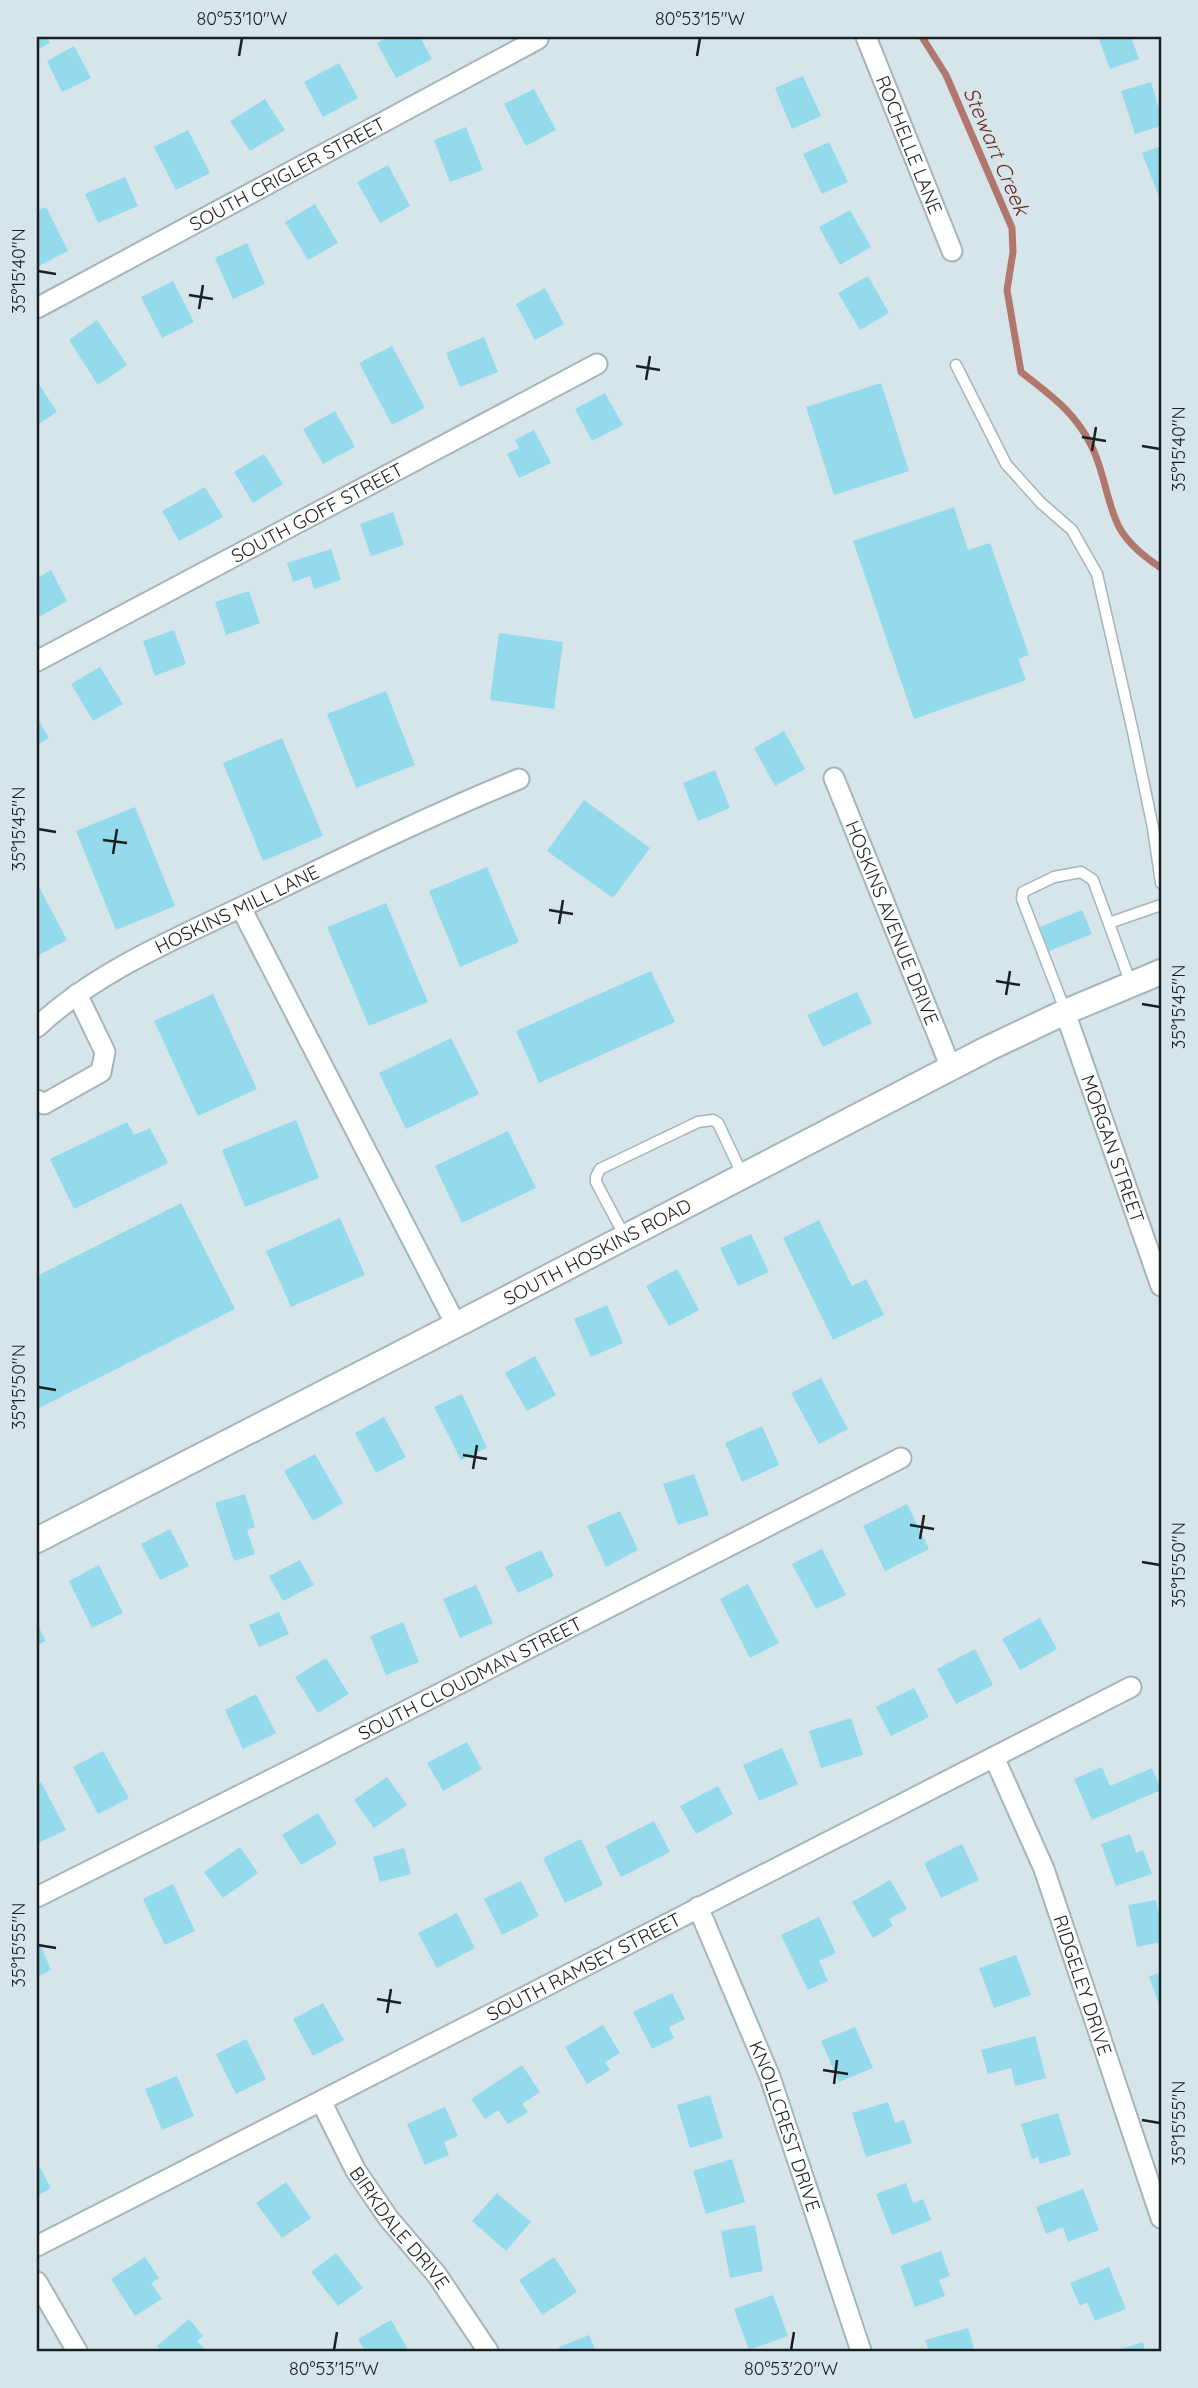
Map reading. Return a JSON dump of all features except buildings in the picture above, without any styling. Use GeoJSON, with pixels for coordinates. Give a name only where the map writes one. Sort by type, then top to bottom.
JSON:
{"type":"FeatureCollection","features":[{"type":"Feature","properties":{"kind":"street","name":"ROCHELLE LANE"},"geometry":{"type":"LineString","coordinates":[[866,37],[952,251]]}},
{"type":"Feature","properties":{"kind":"street","name":"SOUTH CRIGLER STREET"},"geometry":{"type":"LineString","coordinates":[[37,308],[538,39]]}},
{"type":"Feature","properties":{"kind":"street","name":"SOUTH GOFF STREET"},"geometry":{"type":"LineString","coordinates":[[37,661],[597,364]]}},
{"type":"Feature","properties":{"kind":"street","name":"HOSKINS AVENUE DRIVE"},"geometry":{"type":"LineString","coordinates":[[834,778],[951,1068]]}},
{"type":"Feature","properties":{"kind":"street","name":"HOSKINS MILL LANE"},"geometry":{"type":"LineString","coordinates":[[37,1027],[62,1004],[125,964],[446,808],[519,779]]}},
{"type":"Feature","properties":{"kind":"street"},"geometry":{"type":"LineString","coordinates":[[240,908],[456,1325]]}},
{"type":"Feature","properties":{"kind":"street","name":"SOUTH HOSKINS ROAD"},"geometry":{"type":"LineString","coordinates":[[37,1540],[951,1068],[1065,1012],[1161,972]]}},
{"type":"Feature","properties":{"kind":"street"},"geometry":{"type":"LineString","coordinates":[[37,1100],[44,1104],[101,1072],[105,1052],[77,994]]}},
{"type":"Feature","properties":{"kind":"street","name":"MORGAN STREET"},"geometry":{"type":"LineString","coordinates":[[1065,1012],[1161,1286]]}},
{"type":"Feature","properties":{"kind":"street","name":"SOUTH CLOUDMAN STREET"},"geometry":{"type":"LineString","coordinates":[[37,1897],[901,1458]]}},
{"type":"Feature","properties":{"kind":"street","name":"SOUTH RAMSEY STREET"},"geometry":{"type":"LineString","coordinates":[[37,2246],[1131,1687]]}},
{"type":"Feature","properties":{"kind":"street","name":"RIDGELEY DRIVE"},"geometry":{"type":"LineString","coordinates":[[994,1757],[1044,1869],[1161,2218]]}},
{"type":"Feature","properties":{"kind":"street","name":"KNOLLCREST DRIVE"},"geometry":{"type":"LineString","coordinates":[[698,1907],[770,2077],[860,2351]]}},
{"type":"Feature","properties":{"kind":"street","name":"BIRKDALE DRIVE"},"geometry":{"type":"LineString","coordinates":[[321,2101],[356,2171],[389,2219],[437,2275],[488,2351]]}},
{"type":"Feature","properties":{"kind":"street"},"geometry":{"type":"LineString","coordinates":[[37,2282],[77,2351]]}},
{"type":"Feature","properties":{"kind":"lane"},"geometry":{"type":"LineString","coordinates":[[956,365],[1006,464],[1041,503],[1072,530],[1097,574],[1139,759],[1161,883]]}},
{"type":"Feature","properties":{"kind":"lane"},"geometry":{"type":"LineString","coordinates":[[1065,1012],[1022,899],[1023,892],[1054,877],[1082,872],[1093,880],[1131,985]]}},
{"type":"Feature","properties":{"kind":"lane"},"geometry":{"type":"LineString","coordinates":[[1109,923],[1161,905]]}},
{"type":"Feature","properties":{"kind":"lane"},"geometry":{"type":"LineString","coordinates":[[626,1237],[596,1182],[600,1170],[698,1122],[713,1120],[718,1124],[743,1176]]}},
{"type":"Feature","properties":{"kind":"waterway","name":"Stewart Creek"},"geometry":{"type":"LineString","coordinates":[[922,37],[946,75],[1012,228],[1013,252],[1007,290],[1021,372],[1060,404],[1077,422],[1095,455],[1119,527],[1132,545],[1161,568]]}}]}
